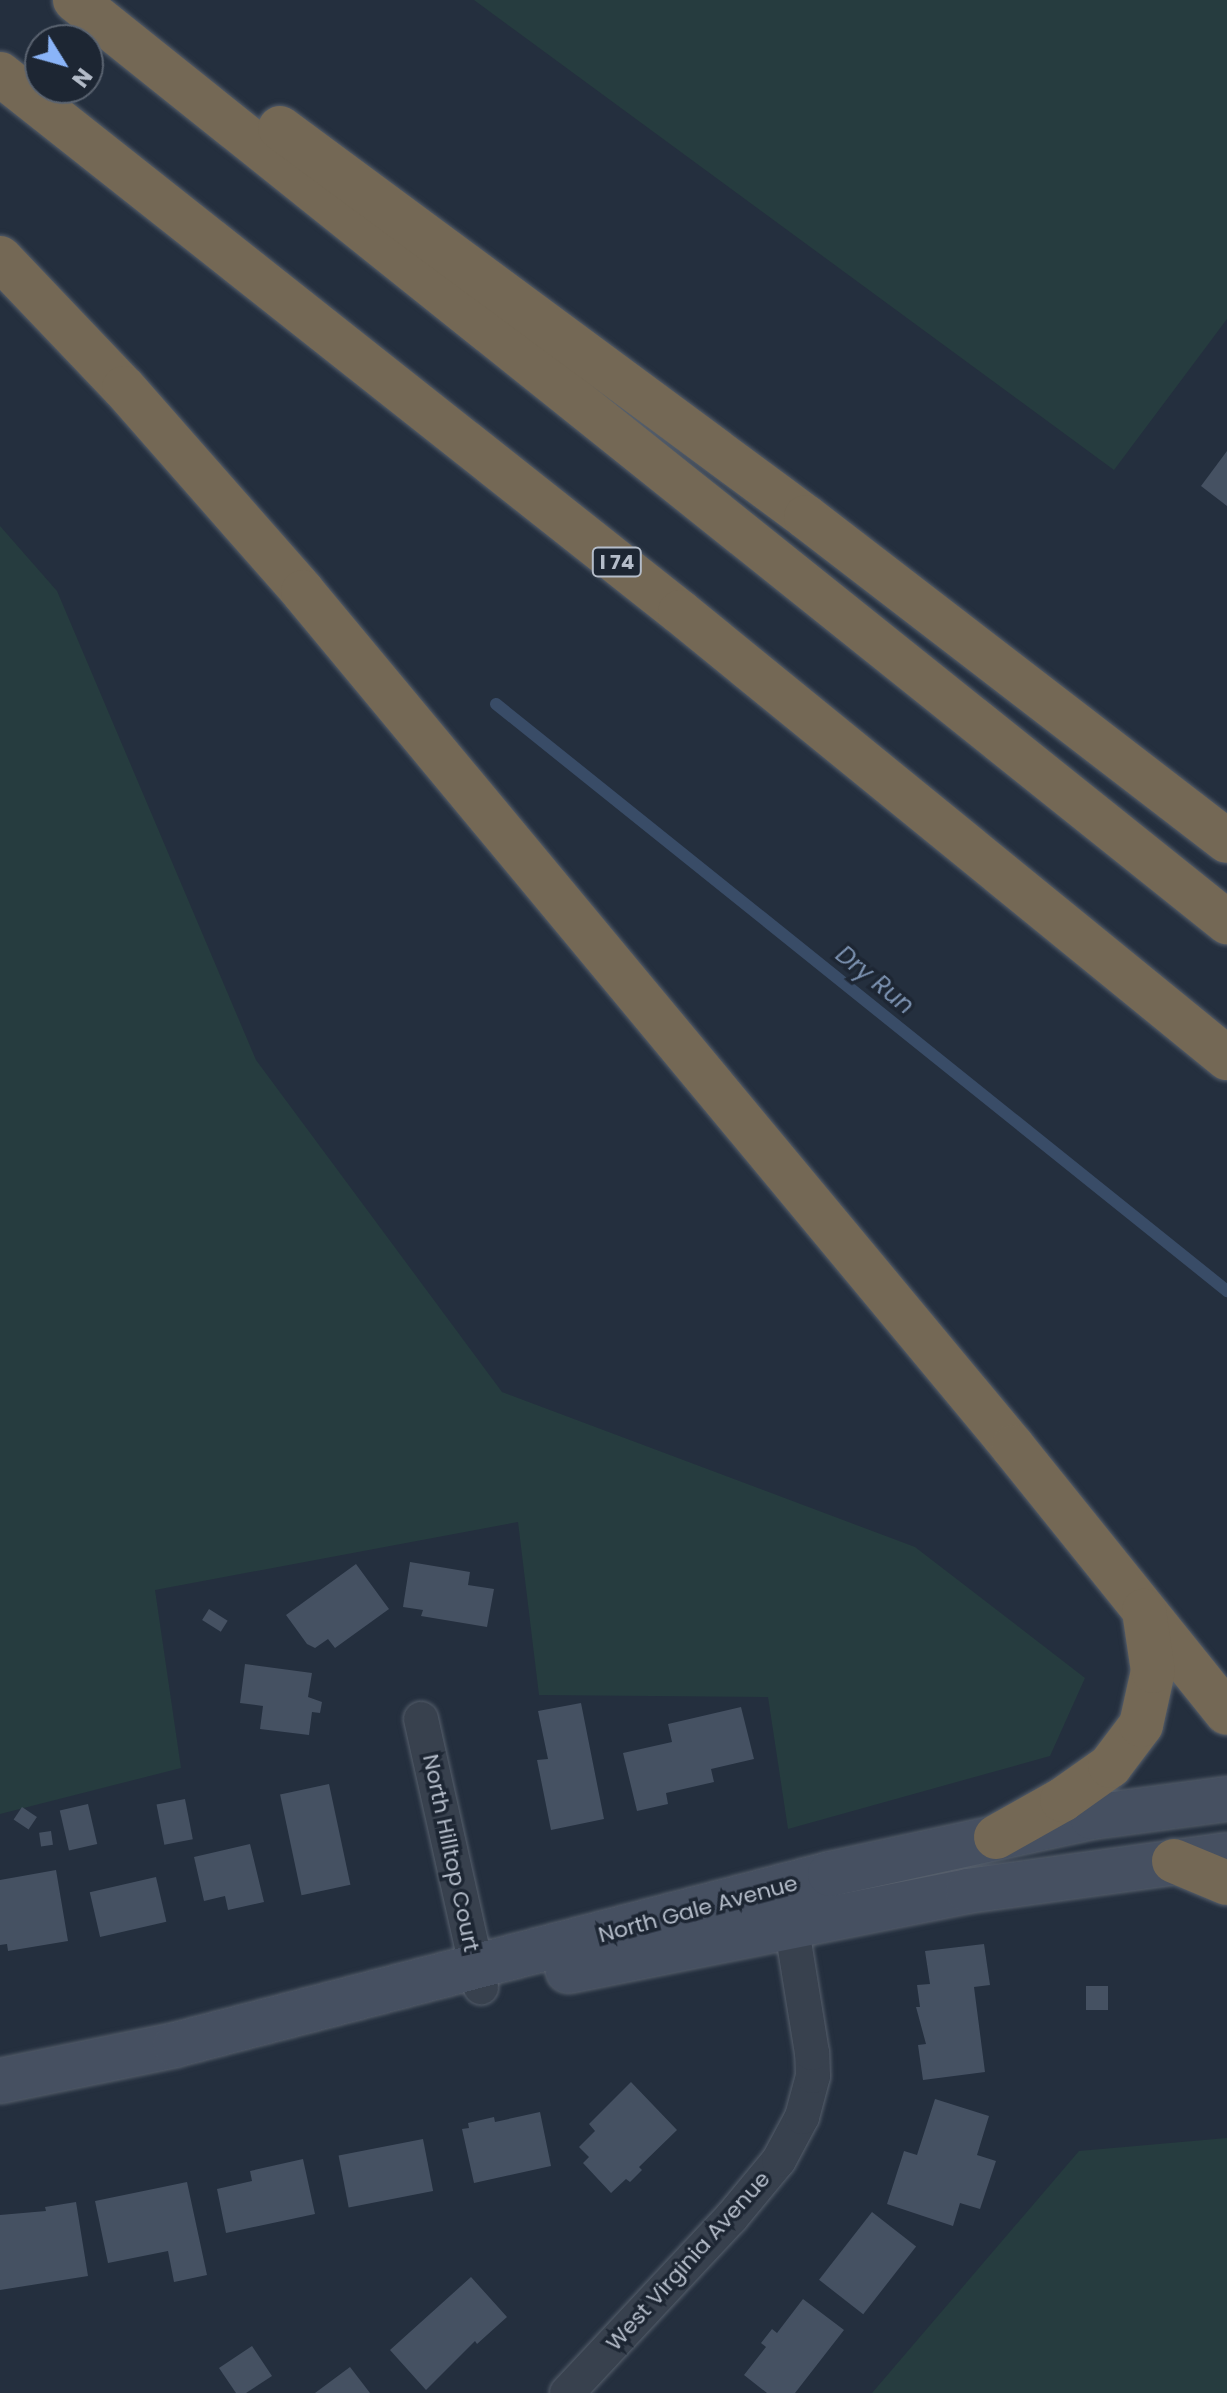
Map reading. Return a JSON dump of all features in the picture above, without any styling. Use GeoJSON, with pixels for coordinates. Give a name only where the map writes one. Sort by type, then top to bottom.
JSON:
{"type":"FeatureCollection","features":[{"type":"Feature","properties":{"kind":"highway"},"geometry":{"type":"LineString","coordinates":[[75,0],[1227,922]]}},
{"type":"Feature","properties":{"kind":"highway"},"geometry":{"type":"LineString","coordinates":[[102,0],[575,343],[1227,841]]}},
{"type":"Feature","properties":{"kind":"highway","name":"I 74"},"geometry":{"type":"LineString","coordinates":[[0,74],[680,612],[1227,1058]]}},
{"type":"Feature","properties":{"kind":"highway"},"geometry":{"type":"LineString","coordinates":[[0,258],[124,388],[303,592],[1227,1713]]}},
{"type":"Feature","properties":{"kind":"highway"},"geometry":{"type":"LineString","coordinates":[[996,1837],[1062,1800],[1110,1766],[1141,1725],[1153,1671],[1143,1609]]}},
{"type":"Feature","properties":{"kind":"highway"},"geometry":{"type":"LineString","coordinates":[[1174,1861],[1227,1883]]}},
{"type":"Feature","properties":{"kind":"main road","name":"North Gale Avenue"},"geometry":{"type":"LineString","coordinates":[[0,2081],[175,2045],[789,1906],[996,1837],[1092,1817],[1227,1799]]}},
{"type":"Feature","properties":{"kind":"main road","name":"North Gale Avenue"},"geometry":{"type":"LineString","coordinates":[[789,1906],[968,1891],[1227,1855]]}},
{"type":"Feature","properties":{"kind":"street","name":"North Hilltop Court"},"geometry":{"type":"LineString","coordinates":[[421,1719],[478,1977]]}},
{"type":"Feature","properties":{"kind":"street","name":"West Virginia Avenue"},"geometry":{"type":"LineString","coordinates":[[567,2393],[731,2218],[779,2160],[802,2117],[813,2076],[810,2028],[789,1906]]}},
{"type":"Feature","properties":{"kind":"green space"},"geometry":{"type":"Polygon","coordinates":[[[474,0],[1227,0],[1227,319],[1114,470],[474,0]]]}},
{"type":"Feature","properties":{"kind":"green space"},"geometry":{"type":"Polygon","coordinates":[[[0,526],[57,591],[256,1060],[502,1392],[915,1547],[1085,1678],[1050,1756],[788,1829],[768,1697],[539,1695],[518,1522],[155,1590],[181,1768],[0,1814],[0,526]]]}},
{"type":"Feature","properties":{"kind":"green space"},"geometry":{"type":"Polygon","coordinates":[[[1227,2138],[1227,2393],[872,2393],[1079,2151],[1227,2138]]]}},
{"type":"Feature","properties":{"kind":"building"},"geometry":{"type":"Polygon","coordinates":[[[1227,451],[1227,506],[1201,486],[1227,451]]]}},
{"type":"Feature","properties":{"kind":"building"},"geometry":{"type":"Polygon","coordinates":[[[410,1562],[470,1572],[468,1585],[494,1589],[487,1627],[421,1616],[423,1610],[403,1607],[410,1562]]]}},
{"type":"Feature","properties":{"kind":"building"},"geometry":{"type":"Polygon","coordinates":[[[356,1564],[389,1609],[335,1648],[328,1639],[315,1648],[307,1644],[286,1615],[356,1564]]]}},
{"type":"Feature","properties":{"kind":"building"},"geometry":{"type":"Polygon","coordinates":[[[209,1609],[228,1621],[221,1632],[202,1620],[209,1609]]]}},
{"type":"Feature","properties":{"kind":"building"},"geometry":{"type":"Polygon","coordinates":[[[245,1664],[312,1673],[308,1697],[322,1702],[320,1713],[312,1712],[309,1735],[260,1729],[263,1706],[240,1703],[245,1664]]]}},
{"type":"Feature","properties":{"kind":"building"},"geometry":{"type":"Polygon","coordinates":[[[581,1703],[604,1819],[551,1830],[537,1760],[548,1759],[538,1711],[581,1703]]]}},
{"type":"Feature","properties":{"kind":"building"},"geometry":{"type":"Polygon","coordinates":[[[741,1707],[754,1759],[711,1769],[714,1782],[666,1793],[668,1804],[637,1811],[623,1753],[672,1742],[668,1724],[741,1707]]]}},
{"type":"Feature","properties":{"kind":"building"},"geometry":{"type":"Polygon","coordinates":[[[329,1784],[350,1885],[302,1895],[280,1794],[329,1784]]]}},
{"type":"Feature","properties":{"kind":"building"},"geometry":{"type":"Polygon","coordinates":[[[185,1799],[193,1839],[164,1845],[157,1805],[185,1799]]]}},
{"type":"Feature","properties":{"kind":"building"},"geometry":{"type":"Polygon","coordinates":[[[88,1804],[97,1844],[69,1850],[60,1811],[88,1804]]]}},
{"type":"Feature","properties":{"kind":"building"},"geometry":{"type":"Polygon","coordinates":[[[22,1807],[37,1817],[29,1830],[14,1819],[22,1807]]]}},
{"type":"Feature","properties":{"kind":"building"},"geometry":{"type":"Polygon","coordinates":[[[51,1831],[53,1845],[41,1847],[39,1833],[51,1831]]]}},
{"type":"Feature","properties":{"kind":"building"},"geometry":{"type":"Polygon","coordinates":[[[250,1844],[264,1902],[228,1910],[225,1896],[204,1901],[194,1857],[250,1844]]]}},
{"type":"Feature","properties":{"kind":"building"},"geometry":{"type":"Polygon","coordinates":[[[56,1870],[68,1941],[8,1951],[7,1944],[0,1945],[0,1880],[56,1870]]]}},
{"type":"Feature","properties":{"kind":"building"},"geometry":{"type":"Polygon","coordinates":[[[156,1877],[166,1922],[100,1937],[90,1892],[156,1877]]]}},
{"type":"Feature","properties":{"kind":"building"},"geometry":{"type":"Polygon","coordinates":[[[984,1944],[990,1985],[974,1987],[985,2072],[923,2080],[918,2045],[926,2044],[916,2007],[920,2007],[917,1985],[930,1984],[925,1951],[984,1944]]]}},
{"type":"Feature","properties":{"kind":"building"},"geometry":{"type":"Polygon","coordinates":[[[1086,1986],[1108,1986],[1108,2010],[1086,2010],[1086,1986]]]}},
{"type":"Feature","properties":{"kind":"building"},"geometry":{"type":"Polygon","coordinates":[[[631,2082],[677,2130],[639,2167],[642,2170],[630,2182],[626,2179],[611,2193],[583,2163],[589,2157],[579,2147],[595,2131],[589,2124],[631,2082]]]}},
{"type":"Feature","properties":{"kind":"building"},"geometry":{"type":"Polygon","coordinates":[[[935,2099],[989,2116],[977,2155],[996,2161],[980,2209],[960,2203],[953,2226],[887,2204],[904,2151],[917,2155],[935,2099]]]}},
{"type":"Feature","properties":{"kind":"building"},"geometry":{"type":"Polygon","coordinates":[[[540,2112],[551,2166],[474,2183],[462,2129],[469,2128],[468,2123],[494,2117],[495,2122],[540,2112]]]}},
{"type":"Feature","properties":{"kind":"building"},"geometry":{"type":"Polygon","coordinates":[[[423,2139],[433,2191],[349,2207],[339,2155],[423,2139]]]}},
{"type":"Feature","properties":{"kind":"building"},"geometry":{"type":"Polygon","coordinates":[[[303,2159],[315,2214],[226,2233],[217,2189],[252,2181],[250,2171],[303,2159]]]}},
{"type":"Feature","properties":{"kind":"building"},"geometry":{"type":"Polygon","coordinates":[[[187,2182],[207,2275],[174,2282],[168,2251],[108,2263],[95,2201],[187,2182]]]}},
{"type":"Feature","properties":{"kind":"building"},"geometry":{"type":"Polygon","coordinates":[[[76,2202],[88,2276],[0,2290],[0,2215],[46,2211],[45,2207],[76,2202]]]}},
{"type":"Feature","properties":{"kind":"building"},"geometry":{"type":"Polygon","coordinates":[[[872,2212],[916,2246],[863,2314],[819,2280],[872,2212]]]}},
{"type":"Feature","properties":{"kind":"building"},"geometry":{"type":"Polygon","coordinates":[[[471,2277],[507,2317],[477,2344],[475,2341],[426,2390],[390,2350],[471,2277]]]}},
{"type":"Feature","properties":{"kind":"building"},"geometry":{"type":"Polygon","coordinates":[[[803,2299],[844,2330],[795,2393],[767,2393],[744,2375],[766,2347],[761,2343],[772,2329],[777,2333],[803,2299]]]}},
{"type":"Feature","properties":{"kind":"building"},"geometry":{"type":"Polygon","coordinates":[[[252,2346],[272,2376],[246,2393],[236,2393],[219,2368],[252,2346]]]}},
{"type":"Feature","properties":{"kind":"building"},"geometry":{"type":"Polygon","coordinates":[[[350,2367],[370,2393],[315,2393],[350,2367]]]}},
{"type":"Feature","properties":{"kind":"waterway","name":"Dry Run"},"geometry":{"type":"LineString","coordinates":[[496,704],[1227,1291]]}}]}
